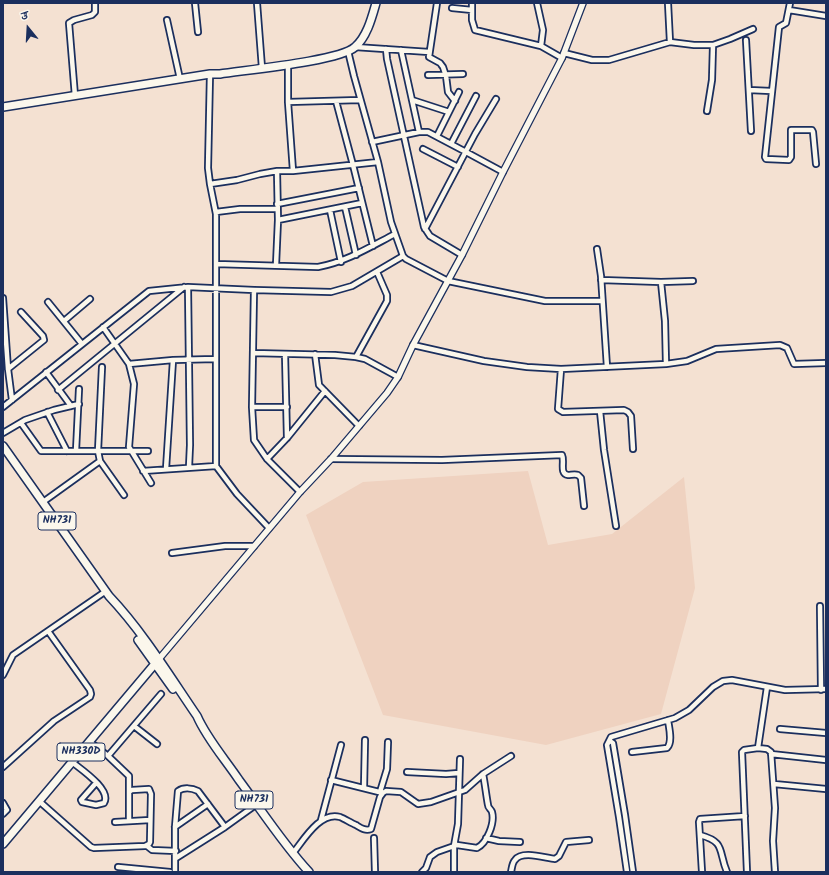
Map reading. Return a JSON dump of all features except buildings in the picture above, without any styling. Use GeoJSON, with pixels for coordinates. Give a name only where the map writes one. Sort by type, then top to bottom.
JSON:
{"type":"FeatureCollection","features":[{"type":"Feature","properties":{"kind":"main road"},"geometry":{"type":"LineString","coordinates":[[3,111],[324,58],[348,51],[355,47],[367,30],[376,3]]}},
{"type":"Feature","properties":{"kind":"main road"},"geometry":{"type":"LineString","coordinates":[[3,107],[180,79],[210,76]]}},
{"type":"Feature","properties":{"kind":"main road","name":"NH731"},"geometry":{"type":"LineString","coordinates":[[3,446],[44,502],[115,608],[157,661],[193,718],[201,725],[257,804],[309,872]]}},
{"type":"Feature","properties":{"kind":"main road","name":"NH330D"},"geometry":{"type":"LineString","coordinates":[[3,843],[157,661]]}},
{"type":"Feature","properties":{"kind":"street"},"geometry":{"type":"LineString","coordinates":[[75,96],[69,23],[92,15],[94,12],[95,3]]}},
{"type":"Feature","properties":{"kind":"street"},"geometry":{"type":"LineString","coordinates":[[195,3],[198,32]]}},
{"type":"Feature","properties":{"kind":"street"},"geometry":{"type":"LineString","coordinates":[[257,3],[262,68]]}},
{"type":"Feature","properties":{"kind":"street"},"geometry":{"type":"LineString","coordinates":[[437,3],[429,52],[430,58],[440,63],[446,76],[448,92],[455,101]]}},
{"type":"Feature","properties":{"kind":"street"},"geometry":{"type":"LineString","coordinates":[[472,3],[473,26],[478,32],[541,46],[563,56],[592,60],[609,60],[670,42],[694,45],[713,45],[753,29]]}},
{"type":"Feature","properties":{"kind":"street"},"geometry":{"type":"LineString","coordinates":[[537,3],[543,30],[541,46]]}},
{"type":"Feature","properties":{"kind":"street"},"geometry":{"type":"LineString","coordinates":[[157,661],[269,528],[359,426],[387,393],[398,377],[413,345],[462,255],[563,56],[583,3]]}},
{"type":"Feature","properties":{"kind":"street"},"geometry":{"type":"LineString","coordinates":[[668,3],[670,42]]}},
{"type":"Feature","properties":{"kind":"street"},"geometry":{"type":"LineString","coordinates":[[790,3],[786,23],[780,27],[771,91],[765,158],[789,160],[791,157],[790,130],[812,130],[816,164]]}},
{"type":"Feature","properties":{"kind":"street"},"geometry":{"type":"LineString","coordinates":[[452,8],[472,10]]}},
{"type":"Feature","properties":{"kind":"street"},"geometry":{"type":"LineString","coordinates":[[789,10],[826,16]]}},
{"type":"Feature","properties":{"kind":"street"},"geometry":{"type":"LineString","coordinates":[[167,20],[180,79]]}},
{"type":"Feature","properties":{"kind":"street"},"geometry":{"type":"LineString","coordinates":[[746,40],[751,131]]}},
{"type":"Feature","properties":{"kind":"street"},"geometry":{"type":"LineString","coordinates":[[707,112],[712,80],[713,45]]}},
{"type":"Feature","properties":{"kind":"street"},"geometry":{"type":"LineString","coordinates":[[355,47],[429,52]]}},
{"type":"Feature","properties":{"kind":"street"},"geometry":{"type":"LineString","coordinates":[[386,49],[425,229],[430,236],[462,255]]}},
{"type":"Feature","properties":{"kind":"street"},"geometry":{"type":"LineString","coordinates":[[401,50],[419,132]]}},
{"type":"Feature","properties":{"kind":"street"},"geometry":{"type":"LineString","coordinates":[[348,51],[360,100],[378,162],[391,222],[403,256],[406,259],[448,281],[545,301],[602,302]]}},
{"type":"Feature","properties":{"kind":"street"},"geometry":{"type":"LineString","coordinates":[[288,64],[288,102],[293,171]]}},
{"type":"Feature","properties":{"kind":"street"},"geometry":{"type":"LineString","coordinates":[[428,75],[446,76],[463,74]]}},
{"type":"Feature","properties":{"kind":"street"},"geometry":{"type":"LineString","coordinates":[[210,76],[208,168],[216,212],[216,466],[237,494],[269,528]]}},
{"type":"Feature","properties":{"kind":"street"},"geometry":{"type":"LineString","coordinates":[[749,90],[771,91]]}},
{"type":"Feature","properties":{"kind":"street"},"geometry":{"type":"LineString","coordinates":[[437,136],[459,92]]}},
{"type":"Feature","properties":{"kind":"street"},"geometry":{"type":"LineString","coordinates":[[451,144],[476,96]]}},
{"type":"Feature","properties":{"kind":"street"},"geometry":{"type":"LineString","coordinates":[[425,229],[496,99]]}},
{"type":"Feature","properties":{"kind":"street"},"geometry":{"type":"LineString","coordinates":[[288,102],[360,100]]}},
{"type":"Feature","properties":{"kind":"street"},"geometry":{"type":"LineString","coordinates":[[412,100],[449,112]]}},
{"type":"Feature","properties":{"kind":"street"},"geometry":{"type":"LineString","coordinates":[[336,101],[373,246]]}},
{"type":"Feature","properties":{"kind":"street"},"geometry":{"type":"LineString","coordinates":[[372,142],[419,132],[428,132],[503,172]]}},
{"type":"Feature","properties":{"kind":"street"},"geometry":{"type":"LineString","coordinates":[[423,149],[458,167]]}},
{"type":"Feature","properties":{"kind":"street"},"geometry":{"type":"LineString","coordinates":[[210,184],[227,182],[277,171],[293,171],[378,162]]}},
{"type":"Feature","properties":{"kind":"street"},"geometry":{"type":"LineString","coordinates":[[276,265],[278,220],[277,171]]}},
{"type":"Feature","properties":{"kind":"street"},"geometry":{"type":"LineString","coordinates":[[277,204],[359,188]]}},
{"type":"Feature","properties":{"kind":"street"},"geometry":{"type":"LineString","coordinates":[[278,220],[362,203]]}},
{"type":"Feature","properties":{"kind":"street"},"geometry":{"type":"LineString","coordinates":[[345,207],[356,255]]}},
{"type":"Feature","properties":{"kind":"street"},"geometry":{"type":"LineString","coordinates":[[216,212],[277,209]]}},
{"type":"Feature","properties":{"kind":"street"},"geometry":{"type":"LineString","coordinates":[[330,210],[341,262]]}},
{"type":"Feature","properties":{"kind":"street"},"geometry":{"type":"LineString","coordinates":[[216,264],[318,267],[341,262],[395,234]]}},
{"type":"Feature","properties":{"kind":"street"},"geometry":{"type":"LineString","coordinates":[[597,249],[601,280],[607,367]]}},
{"type":"Feature","properties":{"kind":"street"},"geometry":{"type":"LineString","coordinates":[[3,407],[149,291],[186,287],[331,292],[352,286],[403,256]]}},
{"type":"Feature","properties":{"kind":"street"},"geometry":{"type":"LineString","coordinates":[[356,357],[387,302],[387,295],[377,272]]}},
{"type":"Feature","properties":{"kind":"street"},"geometry":{"type":"LineString","coordinates":[[601,280],[661,282],[693,281]]}},
{"type":"Feature","properties":{"kind":"street"},"geometry":{"type":"LineString","coordinates":[[661,282],[665,321],[666,364]]}},
{"type":"Feature","properties":{"kind":"street"},"geometry":{"type":"LineString","coordinates":[[58,390],[114,343],[186,287]]}},
{"type":"Feature","properties":{"kind":"street"},"geometry":{"type":"LineString","coordinates":[[186,287],[189,360],[189,467]]}},
{"type":"Feature","properties":{"kind":"street"},"geometry":{"type":"LineString","coordinates":[[254,290],[252,407],[254,440],[267,459],[300,492]]}},
{"type":"Feature","properties":{"kind":"street"},"geometry":{"type":"LineString","coordinates":[[3,298],[8,370],[12,400]]}},
{"type":"Feature","properties":{"kind":"street"},"geometry":{"type":"LineString","coordinates":[[64,321],[90,299]]}},
{"type":"Feature","properties":{"kind":"street"},"geometry":{"type":"LineString","coordinates":[[48,302],[82,344]]}},
{"type":"Feature","properties":{"kind":"street"},"geometry":{"type":"LineString","coordinates":[[8,370],[42,342],[44,338],[21,312]]}},
{"type":"Feature","properties":{"kind":"street"},"geometry":{"type":"LineString","coordinates":[[103,327],[129,364],[134,384],[129,447],[130,451],[151,483]]}},
{"type":"Feature","properties":{"kind":"street"},"geometry":{"type":"LineString","coordinates":[[413,345],[484,361],[527,367],[561,369],[666,364],[687,360],[716,349],[780,345],[787,348],[794,364],[826,363]]}},
{"type":"Feature","properties":{"kind":"street"},"geometry":{"type":"LineString","coordinates":[[253,354],[314,354],[356,357],[365,359],[398,377]]}},
{"type":"Feature","properties":{"kind":"street"},"geometry":{"type":"LineString","coordinates":[[285,354],[287,438]]}},
{"type":"Feature","properties":{"kind":"street"},"geometry":{"type":"LineString","coordinates":[[314,354],[318,382],[359,426]]}},
{"type":"Feature","properties":{"kind":"street"},"geometry":{"type":"LineString","coordinates":[[129,364],[173,360],[216,359]]}},
{"type":"Feature","properties":{"kind":"street"},"geometry":{"type":"LineString","coordinates":[[166,469],[173,360]]}},
{"type":"Feature","properties":{"kind":"street"},"geometry":{"type":"LineString","coordinates":[[102,367],[98,451],[100,461],[124,495]]}},
{"type":"Feature","properties":{"kind":"street"},"geometry":{"type":"LineString","coordinates":[[561,369],[558,409],[563,412],[624,410],[628,412],[631,416],[633,449]]}},
{"type":"Feature","properties":{"kind":"street"},"geometry":{"type":"LineString","coordinates":[[46,372],[71,406]]}},
{"type":"Feature","properties":{"kind":"street"},"geometry":{"type":"LineString","coordinates":[[76,451],[79,389]]}},
{"type":"Feature","properties":{"kind":"street"},"geometry":{"type":"LineString","coordinates":[[267,459],[287,438],[325,391]]}},
{"type":"Feature","properties":{"kind":"street"},"geometry":{"type":"LineString","coordinates":[[3,434],[21,423],[47,412],[79,404]]}},
{"type":"Feature","properties":{"kind":"street"},"geometry":{"type":"LineString","coordinates":[[252,407],[287,407]]}},
{"type":"Feature","properties":{"kind":"street"},"geometry":{"type":"LineString","coordinates":[[600,411],[604,450],[616,526]]}},
{"type":"Feature","properties":{"kind":"street"},"geometry":{"type":"LineString","coordinates":[[47,412],[67,451]]}},
{"type":"Feature","properties":{"kind":"street"},"geometry":{"type":"LineString","coordinates":[[21,423],[41,452],[148,451]]}},
{"type":"Feature","properties":{"kind":"street"},"geometry":{"type":"LineString","coordinates":[[331,458],[449,460],[562,455],[564,458],[564,473],[567,475],[578,474],[581,478],[584,506]]}},
{"type":"Feature","properties":{"kind":"street"},"geometry":{"type":"LineString","coordinates":[[44,502],[100,461]]}},
{"type":"Feature","properties":{"kind":"street"},"geometry":{"type":"LineString","coordinates":[[143,471],[216,466]]}},
{"type":"Feature","properties":{"kind":"street"},"geometry":{"type":"LineString","coordinates":[[172,553],[225,546],[254,546]]}},
{"type":"Feature","properties":{"kind":"street"},"geometry":{"type":"LineString","coordinates":[[3,675],[8,667],[10,657],[107,594]]}},
{"type":"Feature","properties":{"kind":"street"},"geometry":{"type":"LineString","coordinates":[[627,872],[607,745],[610,741],[610,737],[668,720],[689,710],[713,687],[723,681],[732,680],[785,690],[823,689],[820,606]]}},
{"type":"Feature","properties":{"kind":"street"},"geometry":{"type":"LineString","coordinates":[[3,767],[48,725],[90,697],[91,694],[90,690],[48,631]]}},
{"type":"Feature","properties":{"kind":"street"},"geometry":{"type":"LineString","coordinates":[[758,748],[767,687]]}},
{"type":"Feature","properties":{"kind":"street"},"geometry":{"type":"LineString","coordinates":[[108,756],[161,694]]}},
{"type":"Feature","properties":{"kind":"street"},"geometry":{"type":"LineString","coordinates":[[632,752],[667,748],[670,746],[668,720]]}},
{"type":"Feature","properties":{"kind":"street"},"geometry":{"type":"LineString","coordinates":[[134,726],[157,744]]}},
{"type":"Feature","properties":{"kind":"street"},"geometry":{"type":"LineString","coordinates":[[780,729],[826,733]]}},
{"type":"Feature","properties":{"kind":"street"},"geometry":{"type":"LineString","coordinates":[[364,788],[365,740]]}},
{"type":"Feature","properties":{"kind":"street"},"geometry":{"type":"LineString","coordinates":[[610,741],[613,743],[633,872]]}},
{"type":"Feature","properties":{"kind":"street"},"geometry":{"type":"LineString","coordinates":[[90,742],[108,756],[129,776],[129,820]]}},
{"type":"Feature","properties":{"kind":"street"},"geometry":{"type":"LineString","coordinates":[[321,820],[339,817],[365,830],[369,830],[372,827],[387,769],[388,742]]}},
{"type":"Feature","properties":{"kind":"street"},"geometry":{"type":"LineString","coordinates":[[293,853],[321,820],[341,744]]}},
{"type":"Feature","properties":{"kind":"street"},"geometry":{"type":"LineString","coordinates":[[747,872],[742,752],[744,750],[758,748],[769,749],[771,754],[775,808],[773,848],[775,872]]}},
{"type":"Feature","properties":{"kind":"street"},"geometry":{"type":"LineString","coordinates":[[771,754],[826,760]]}},
{"type":"Feature","properties":{"kind":"street"},"geometry":{"type":"LineString","coordinates":[[331,780],[382,792],[401,792],[418,804],[422,804],[460,793],[471,786],[483,774],[511,756]]}},
{"type":"Feature","properties":{"kind":"street"},"geometry":{"type":"LineString","coordinates":[[454,872],[454,846],[458,824],[460,793],[460,760]]}},
{"type":"Feature","properties":{"kind":"street"},"geometry":{"type":"LineString","coordinates":[[72,762],[96,783],[105,792],[105,801],[99,805],[82,802],[81,800],[96,783]]}},
{"type":"Feature","properties":{"kind":"street"},"geometry":{"type":"LineString","coordinates":[[407,772],[446,774],[459,773]]}},
{"type":"Feature","properties":{"kind":"street"},"geometry":{"type":"LineString","coordinates":[[422,872],[426,868],[430,857],[437,852],[454,846],[478,848],[486,838],[491,827],[492,813],[488,807],[483,774]]}},
{"type":"Feature","properties":{"kind":"street"},"geometry":{"type":"LineString","coordinates":[[774,784],[826,789]]}},
{"type":"Feature","properties":{"kind":"street"},"geometry":{"type":"LineString","coordinates":[[175,872],[177,793],[180,790],[184,788],[196,789],[225,827]]}},
{"type":"Feature","properties":{"kind":"street"},"geometry":{"type":"LineString","coordinates":[[129,792],[132,790],[150,790],[150,842],[147,846]]}},
{"type":"Feature","properties":{"kind":"street"},"geometry":{"type":"LineString","coordinates":[[38,801],[91,847],[147,846],[152,850],[176,851]]}},
{"type":"Feature","properties":{"kind":"street"},"geometry":{"type":"LineString","coordinates":[[3,802],[7,808],[3,814]]}},
{"type":"Feature","properties":{"kind":"street"},"geometry":{"type":"LineString","coordinates":[[176,827],[208,804]]}},
{"type":"Feature","properties":{"kind":"street"},"geometry":{"type":"LineString","coordinates":[[176,858],[225,827],[257,804]]}},
{"type":"Feature","properties":{"kind":"street"},"geometry":{"type":"LineString","coordinates":[[702,872],[699,822],[701,818],[745,816]]}},
{"type":"Feature","properties":{"kind":"street"},"geometry":{"type":"LineString","coordinates":[[115,822],[150,820]]}},
{"type":"Feature","properties":{"kind":"street"},"geometry":{"type":"LineString","coordinates":[[700,835],[717,842],[727,872]]}},
{"type":"Feature","properties":{"kind":"street"},"geometry":{"type":"LineString","coordinates":[[374,838],[375,872]]}},
{"type":"Feature","properties":{"kind":"street"},"geometry":{"type":"LineString","coordinates":[[486,838],[498,841],[520,842]]}},
{"type":"Feature","properties":{"kind":"street"},"geometry":{"type":"LineString","coordinates":[[511,872],[513,862],[518,857],[526,855],[555,859],[559,856],[566,842],[589,840]]}},
{"type":"Feature","properties":{"kind":"street"},"geometry":{"type":"LineString","coordinates":[[118,867],[170,872]]}},
{"type":"Feature","properties":{"kind":"shaded area"},"geometry":{"type":"Polygon","coordinates":[[[528,471],[548,545],[612,534],[684,477],[695,588],[661,714],[546,745],[383,715],[306,515],[363,482],[528,471]]]}}]}
